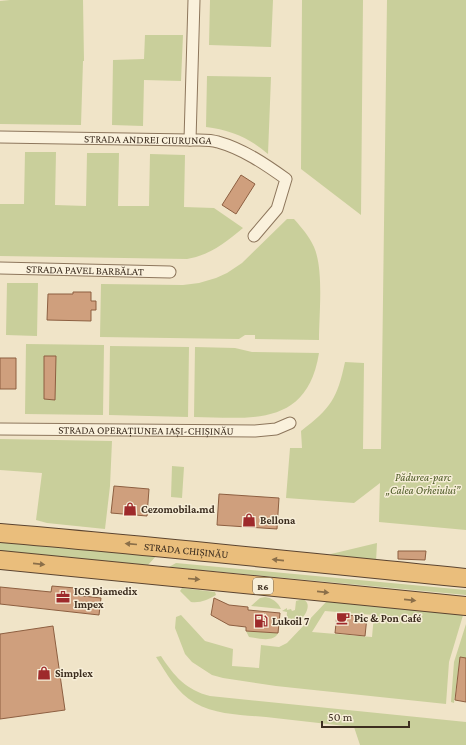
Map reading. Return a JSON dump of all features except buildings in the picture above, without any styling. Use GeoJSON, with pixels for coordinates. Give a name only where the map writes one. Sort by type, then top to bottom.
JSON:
{"type":"FeatureCollection","features":[{"type":"Feature","properties":{"kind":"highway","name":"STRADA CHIȘINĂU"},"geometry":{"type":"LineString","coordinates":[[0,533],[170,548],[284,561],[466,578]]}},
{"type":"Feature","properties":{"kind":"highway"},"geometry":{"type":"LineString","coordinates":[[155,576],[170,548]]}},
{"type":"Feature","properties":{"kind":"highway","name":"R6"},"geometry":{"type":"LineString","coordinates":[[0,560],[466,606]]}},
{"type":"Feature","properties":{"kind":"street"},"geometry":{"type":"LineString","coordinates":[[190,140],[194,0]]}},
{"type":"Feature","properties":{"kind":"street","name":"STRADA ANDREI CIURUNGA"},"geometry":{"type":"LineString","coordinates":[[0,137],[216,141],[234,147],[258,159],[286,179],[277,209],[254,236]]}},
{"type":"Feature","properties":{"kind":"street","name":"STRADA PAVEL BARBĂLAT"},"geometry":{"type":"LineString","coordinates":[[0,268],[170,272]]}},
{"type":"Feature","properties":{"kind":"street","name":"STRADA OPERAȚIUNEA IAȘI-CHIȘINĂU"},"geometry":{"type":"LineString","coordinates":[[0,429],[255,431],[276,429],[290,424]]}},
{"type":"Feature","properties":{"kind":"green space"},"geometry":{"type":"Polygon","coordinates":[[[83,0],[84,61],[81,125],[0,124],[0,1],[83,0]]]}},
{"type":"Feature","properties":{"kind":"green space"},"geometry":{"type":"Polygon","coordinates":[[[210,0],[273,0],[271,47],[209,45],[210,0]]]}},
{"type":"Feature","properties":{"kind":"green space"},"geometry":{"type":"Polygon","coordinates":[[[302,0],[363,0],[361,215],[301,169],[302,0]]]}},
{"type":"Feature","properties":{"kind":"green space","name":"Pădurea-parc „Calea Orheiului”"},"geometry":{"type":"Polygon","coordinates":[[[387,0],[466,0],[466,530],[379,522],[380,483],[354,503],[286,498],[290,448],[302,448],[301,431],[319,416],[331,402],[339,385],[345,362],[364,363],[363,449],[381,449],[387,0]]]}},
{"type":"Feature","properties":{"kind":"green space"},"geometry":{"type":"Polygon","coordinates":[[[145,35],[183,35],[181,81],[144,80],[143,126],[112,125],[113,60],[144,59],[145,35]]]}},
{"type":"Feature","properties":{"kind":"green space"},"geometry":{"type":"Polygon","coordinates":[[[207,76],[271,77],[268,154],[247,139],[223,130],[206,127],[207,76]]]}},
{"type":"Feature","properties":{"kind":"green space"},"geometry":{"type":"Polygon","coordinates":[[[25,152],[56,152],[55,205],[86,206],[87,153],[119,153],[118,206],[149,206],[150,154],[185,155],[184,207],[214,208],[243,228],[223,243],[203,255],[187,259],[0,256],[0,204],[24,204],[25,152]]]}},
{"type":"Feature","properties":{"kind":"green space"},"geometry":{"type":"Polygon","coordinates":[[[287,219],[294,219],[303,229],[314,247],[317,257],[320,280],[319,340],[255,339],[255,335],[245,335],[239,339],[100,337],[101,284],[183,285],[199,283],[216,278],[242,263],[287,219]]]}},
{"type":"Feature","properties":{"kind":"green space"},"geometry":{"type":"Polygon","coordinates":[[[7,283],[38,283],[37,336],[6,335],[7,283]]]}},
{"type":"Feature","properties":{"kind":"green space"},"geometry":{"type":"Polygon","coordinates":[[[26,344],[104,345],[103,415],[25,414],[26,344]]]}},
{"type":"Feature","properties":{"kind":"green space"},"geometry":{"type":"Polygon","coordinates":[[[110,346],[189,347],[188,417],[109,415],[110,346]]]}},
{"type":"Feature","properties":{"kind":"green space"},"geometry":{"type":"Polygon","coordinates":[[[195,347],[235,348],[252,352],[319,353],[313,377],[303,394],[289,406],[274,413],[256,417],[194,417],[195,347]]]}},
{"type":"Feature","properties":{"kind":"green space"},"geometry":{"type":"Polygon","coordinates":[[[0,439],[112,441],[110,486],[105,529],[47,523],[36,520],[42,473],[0,470],[0,439]]]}},
{"type":"Feature","properties":{"kind":"green space"},"geometry":{"type":"Polygon","coordinates":[[[172,466],[184,467],[182,498],[171,497],[172,466]]]}},
{"type":"Feature","properties":{"kind":"green space"},"geometry":{"type":"Polygon","coordinates":[[[0,541],[157,555],[148,565],[0,551],[0,541]]]}},
{"type":"Feature","properties":{"kind":"green space"},"geometry":{"type":"Polygon","coordinates":[[[377,543],[376,562],[327,557],[331,554],[377,543]]]}},
{"type":"Feature","properties":{"kind":"green space"},"geometry":{"type":"Polygon","coordinates":[[[176,563],[466,590],[466,595],[169,567],[176,563]]]}},
{"type":"Feature","properties":{"kind":"green space"},"geometry":{"type":"Polygon","coordinates":[[[182,588],[215,592],[216,595],[204,601],[191,602],[180,591],[182,588]]]}},
{"type":"Feature","properties":{"kind":"green space"},"geometry":{"type":"Polygon","coordinates":[[[260,598],[270,598],[278,604],[281,609],[251,606],[260,598]]]}},
{"type":"Feature","properties":{"kind":"green space"},"geometry":{"type":"Polygon","coordinates":[[[303,599],[306,601],[308,607],[304,617],[298,623],[286,626],[287,612],[282,611],[287,608],[287,610],[295,610],[296,601],[303,599]]]}},
{"type":"Feature","properties":{"kind":"green space"},"geometry":{"type":"Polygon","coordinates":[[[327,601],[464,612],[449,662],[446,704],[276,686],[212,675],[192,662],[185,654],[175,628],[176,617],[181,615],[205,641],[233,649],[232,666],[259,668],[261,645],[279,647],[287,643],[327,601]],[[325,611],[312,632],[372,637],[374,615],[325,611]]]}},
{"type":"Feature","properties":{"kind":"green space"},"geometry":{"type":"Polygon","coordinates":[[[466,624],[466,665],[459,664],[454,703],[451,702],[454,662],[466,624]]]}},
{"type":"Feature","properties":{"kind":"green space"},"geometry":{"type":"Polygon","coordinates":[[[246,631],[278,633],[273,638],[265,639],[249,637],[246,631]]]}},
{"type":"Feature","properties":{"kind":"green space"},"geometry":{"type":"Polygon","coordinates":[[[161,656],[176,676],[187,686],[210,696],[466,722],[466,745],[360,745],[354,727],[239,715],[212,710],[195,703],[178,689],[156,657],[161,656]]]}},
{"type":"Feature","properties":{"kind":"place","name":"Cezomobila.md"},"geometry":{"type":"Point","coordinates":[130,509]}},
{"type":"Feature","properties":{"kind":"place","name":"Bellona"},"geometry":{"type":"Point","coordinates":[249,520]}},
{"type":"Feature","properties":{"kind":"place","name":"ICS Diamedix Impex"},"geometry":{"type":"Point","coordinates":[63,597]}},
{"type":"Feature","properties":{"kind":"place","name":"Pic & Pon Café"},"geometry":{"type":"Point","coordinates":[343,618]}},
{"type":"Feature","properties":{"kind":"place","name":"Lukoil 7"},"geometry":{"type":"Point","coordinates":[261,621]}},
{"type":"Feature","properties":{"kind":"place","name":"Simplex"},"geometry":{"type":"Point","coordinates":[44,673]}}]}
